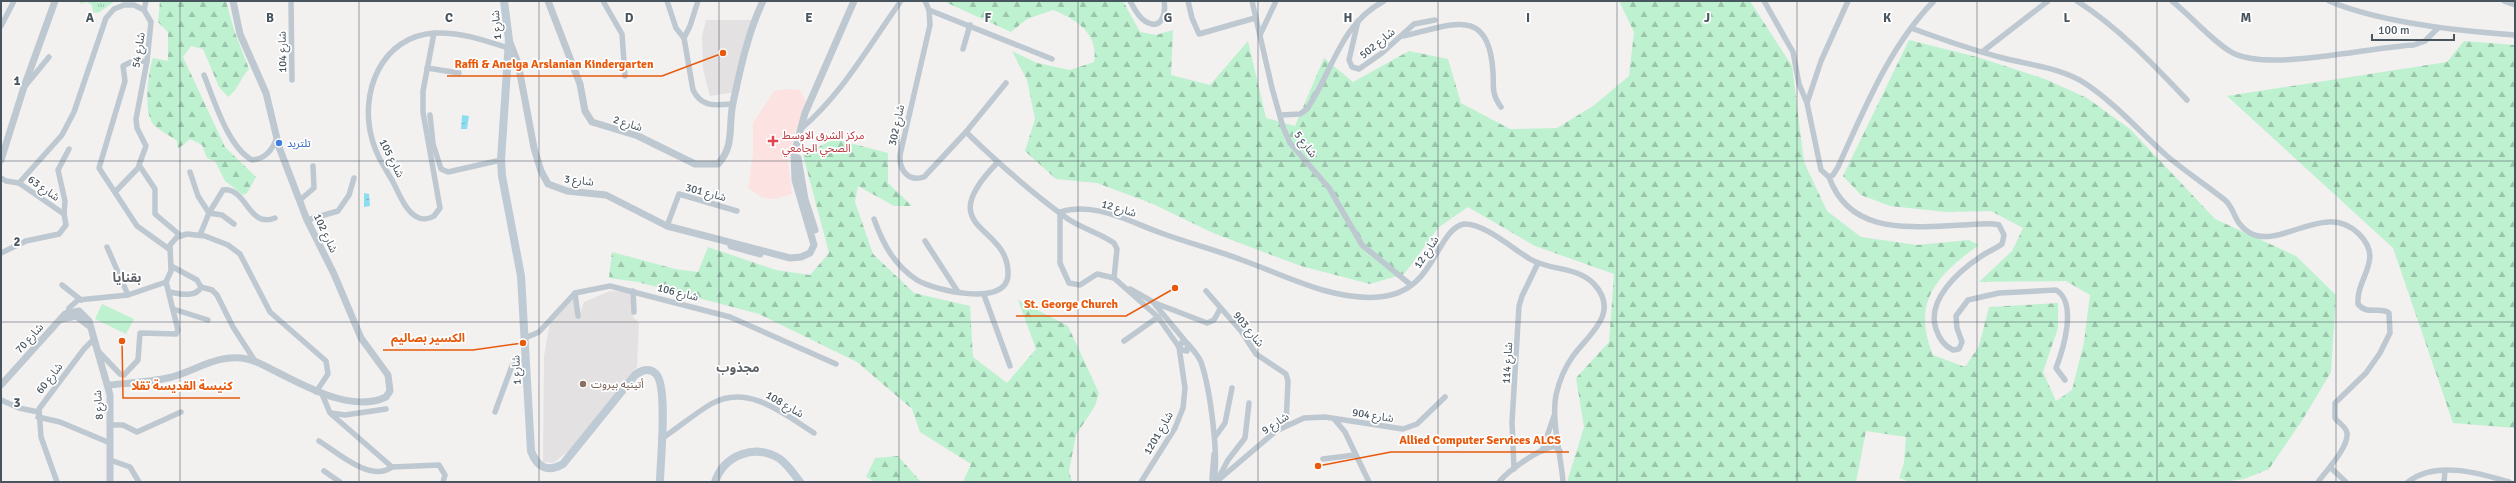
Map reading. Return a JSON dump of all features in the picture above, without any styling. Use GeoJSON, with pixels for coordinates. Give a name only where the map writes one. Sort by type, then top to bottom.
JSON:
{"type":"FeatureCollection","features":[{"type":"Feature","properties":{"kind":"main road","name":"شارع 1"},"geometry":{"type":"LineString","coordinates":[[504,1],[509,44],[501,160],[508,211],[521,276],[531,451],[539,465],[546,469],[554,469],[563,464],[635,374],[646,370],[657,375],[662,390],[660,482]]}},
{"type":"Feature","properties":{"kind":"main road"},"geometry":{"type":"LineString","coordinates":[[715,482],[721,469],[728,462],[744,453],[754,451],[780,459],[800,482]]}},
{"type":"Feature","properties":{"kind":"street"},"geometry":{"type":"LineString","coordinates":[[1,26],[14,1]]}},
{"type":"Feature","properties":{"kind":"street"},"geometry":{"type":"LineString","coordinates":[[1,160],[24,87],[56,1]]}},
{"type":"Feature","properties":{"kind":"street"},"geometry":{"type":"LineString","coordinates":[[19,183],[56,144],[70,120],[101,30],[109,13],[124,5],[134,5],[144,10],[146,1]]}},
{"type":"Feature","properties":{"kind":"street","name":"شارع 102"},"geometry":{"type":"LineString","coordinates":[[109,386],[172,377],[219,359],[243,358],[255,361],[319,393],[372,401],[386,397],[391,388],[388,375],[361,338],[334,274],[307,220],[277,137],[266,94],[237,24],[233,1]]}},
{"type":"Feature","properties":{"kind":"street","name":"شارع 104"},"geometry":{"type":"LineString","coordinates":[[291,1],[292,80]]}},
{"type":"Feature","properties":{"kind":"street","name":"شارع 2"},"geometry":{"type":"LineString","coordinates":[[548,1],[580,84],[585,111],[592,122],[638,136],[695,164],[709,166],[718,164],[728,150],[733,104]]}},
{"type":"Feature","properties":{"kind":"street"},"geometry":{"type":"LineString","coordinates":[[603,1],[622,34],[625,76]]}},
{"type":"Feature","properties":{"kind":"street"},"geometry":{"type":"LineString","coordinates":[[667,1],[676,28],[684,38],[693,90],[697,98],[711,106],[733,104],[754,22],[763,1]]}},
{"type":"Feature","properties":{"kind":"street"},"geometry":{"type":"LineString","coordinates":[[684,38],[690,26],[698,1]]}},
{"type":"Feature","properties":{"kind":"street","name":"شارع 3"},"geometry":{"type":"LineString","coordinates":[[509,44],[518,63],[534,148],[541,171],[548,184],[567,191],[614,198],[667,226],[703,235],[743,250],[798,262],[811,257],[815,252],[817,240],[801,181],[796,145],[805,113],[854,1]]}},
{"type":"Feature","properties":{"kind":"street"},"geometry":{"type":"LineString","coordinates":[[802,128],[814,118],[858,64],[901,1]]}},
{"type":"Feature","properties":{"kind":"street","name":"شارع 302"},"geometry":{"type":"LineString","coordinates":[[925,1],[929,10],[929,31],[901,149],[900,164],[904,171],[913,178],[924,177],[966,132]]}},
{"type":"Feature","properties":{"kind":"street"},"geometry":{"type":"LineString","coordinates":[[1130,1],[1142,18],[1153,24],[1158,24],[1163,19],[1164,1]]}},
{"type":"Feature","properties":{"kind":"street"},"geometry":{"type":"LineString","coordinates":[[1188,1],[1192,18],[1199,34],[1255,18]]}},
{"type":"Feature","properties":{"kind":"street"},"geometry":{"type":"LineString","coordinates":[[1252,1],[1280,115]]}},
{"type":"Feature","properties":{"kind":"street"},"geometry":{"type":"LineString","coordinates":[[1260,35],[1276,1]]}},
{"type":"Feature","properties":{"kind":"street","name":"شارع 5"},"geometry":{"type":"LineString","coordinates":[[1384,1],[1371,8],[1358,20],[1344,38],[1307,109],[1300,114],[1280,115],[1290,143],[1329,188],[1361,243],[1411,285]]}},
{"type":"Feature","properties":{"kind":"street"},"geometry":{"type":"LineString","coordinates":[[1764,1],[1793,52],[1800,84],[1807,103],[1821,170],[1829,177],[1835,192],[1845,204],[1864,219],[1872,222],[1905,226],[1999,226],[2004,235],[2002,244],[1968,266],[1940,298],[1934,315],[1937,332],[1946,345],[1953,350],[1959,349],[1962,342],[1957,328],[1956,316],[1968,300],[1998,293],[2056,290],[2063,296],[2067,306],[2062,353],[2056,368],[2065,380]]}},
{"type":"Feature","properties":{"kind":"street"},"geometry":{"type":"LineString","coordinates":[[1807,103],[1821,61],[1848,1]]}},
{"type":"Feature","properties":{"kind":"street"},"geometry":{"type":"LineString","coordinates":[[1829,177],[1833,175],[1838,166],[1881,80],[1911,28],[1934,1]]}},
{"type":"Feature","properties":{"kind":"street"},"geometry":{"type":"LineString","coordinates":[[1982,52],[2048,1]]}},
{"type":"Feature","properties":{"kind":"street"},"geometry":{"type":"LineString","coordinates":[[2077,1],[2104,21],[2148,59],[2187,100]]}},
{"type":"Feature","properties":{"kind":"street"},"geometry":{"type":"LineString","coordinates":[[2172,1],[2227,49],[2249,57],[2297,59],[2414,45],[2425,41],[2438,28]]}},
{"type":"Feature","properties":{"kind":"street"},"geometry":{"type":"LineString","coordinates":[[2329,1],[2358,10],[2438,28],[2515,35]]}},
{"type":"Feature","properties":{"kind":"street"},"geometry":{"type":"LineString","coordinates":[[2504,1],[2515,5]]}},
{"type":"Feature","properties":{"kind":"street","name":"شارع 54"},"geometry":{"type":"LineString","coordinates":[[139,167],[146,146],[137,128],[136,119],[147,61],[151,22],[144,10]]}},
{"type":"Feature","properties":{"kind":"street"},"geometry":{"type":"LineString","coordinates":[[929,10],[970,25],[1052,60]]}},
{"type":"Feature","properties":{"kind":"street","name":"شارع 502"},"geometry":{"type":"LineString","coordinates":[[1358,20],[1349,60],[1351,65],[1356,68],[1366,66],[1403,36],[1414,24],[1435,20]]}},
{"type":"Feature","properties":{"kind":"street"},"geometry":{"type":"LineString","coordinates":[[963,49],[970,25]]}},
{"type":"Feature","properties":{"kind":"street"},"geometry":{"type":"LineString","coordinates":[[1403,36],[1457,25],[1471,25],[1478,29],[1489,44],[1494,97],[1501,107]]}},
{"type":"Feature","properties":{"kind":"street"},"geometry":{"type":"LineString","coordinates":[[1911,28],[1982,52],[2072,76],[2086,84],[2168,156],[2226,201],[2235,219],[2255,235],[2272,237],[2306,226],[2326,222],[2346,226],[2363,238],[2371,258],[2359,296],[2358,304],[2368,311],[2383,310],[2390,313],[2390,333],[2375,361],[2335,403],[2335,418],[2347,433],[2346,440],[2331,468],[2318,482]]}},
{"type":"Feature","properties":{"kind":"street"},"geometry":{"type":"LineString","coordinates":[[434,33],[427,68],[459,73]]}},
{"type":"Feature","properties":{"kind":"street","name":"شارع 105"},"geometry":{"type":"LineString","coordinates":[[427,68],[423,91],[424,127],[440,202],[438,213],[428,219],[417,218],[413,214],[380,160],[372,139],[368,110],[371,86],[386,56],[407,40],[434,33],[465,35],[509,44]]}},
{"type":"Feature","properties":{"kind":"street"},"geometry":{"type":"LineString","coordinates":[[24,87],[49,57]]}},
{"type":"Feature","properties":{"kind":"street"},"geometry":{"type":"LineString","coordinates":[[147,61],[131,62],[123,66],[125,81],[99,161],[100,170],[137,226],[169,249]]}},
{"type":"Feature","properties":{"kind":"street"},"geometry":{"type":"LineString","coordinates":[[204,75],[230,135],[246,156],[252,160],[264,156],[272,149],[277,137]]}},
{"type":"Feature","properties":{"kind":"street"},"geometry":{"type":"LineString","coordinates":[[1006,83],[966,132],[997,163],[1060,212],[1076,224],[1114,243],[1117,250],[1114,278]]}},
{"type":"Feature","properties":{"kind":"street"},"geometry":{"type":"LineString","coordinates":[[430,115],[433,144],[441,169],[448,172],[501,160]]}},
{"type":"Feature","properties":{"kind":"street"},"geometry":{"type":"LineString","coordinates":[[64,214],[64,201],[58,170],[69,149]]}},
{"type":"Feature","properties":{"kind":"street"},"geometry":{"type":"LineString","coordinates":[[874,219],[890,255],[901,267],[917,280],[937,288],[984,295],[1005,284],[1008,275],[998,246],[976,221],[970,205],[980,181],[997,163]]}},
{"type":"Feature","properties":{"kind":"street"},"geometry":{"type":"LineString","coordinates":[[300,200],[314,188],[313,166]]}},
{"type":"Feature","properties":{"kind":"street"},"geometry":{"type":"LineString","coordinates":[[115,192],[139,167],[155,189],[155,214],[181,236]]}},
{"type":"Feature","properties":{"kind":"street"},"geometry":{"type":"LineString","coordinates":[[190,172],[198,196],[209,213],[222,215],[234,224]]}},
{"type":"Feature","properties":{"kind":"street","name":"شارع 63"},"geometry":{"type":"LineString","coordinates":[[1,178],[6,181],[19,183],[64,214],[66,225],[59,234],[26,242],[1,253]]}},
{"type":"Feature","properties":{"kind":"street"},"geometry":{"type":"LineString","coordinates":[[307,220],[338,211],[349,195],[354,178]]}},
{"type":"Feature","properties":{"kind":"street"},"geometry":{"type":"LineString","coordinates":[[200,234],[220,192],[228,190],[241,198],[257,218],[269,221],[275,218]]}},
{"type":"Feature","properties":{"kind":"street","name":"شارع 301"},"geometry":{"type":"LineString","coordinates":[[667,226],[677,196],[682,194],[737,211]]}},
{"type":"Feature","properties":{"kind":"street","name":"شارع 12"},"geometry":{"type":"LineString","coordinates":[[1060,212],[1077,209],[1115,215],[1166,235],[1341,294],[1380,297],[1398,293],[1411,285],[1424,274],[1450,233],[1464,224],[1486,230],[1538,263],[1567,270],[1589,279],[1598,289],[1603,307],[1603,315],[1597,329],[1574,355],[1566,367],[1558,388],[1548,438],[1541,451]]}},
{"type":"Feature","properties":{"kind":"street"},"geometry":{"type":"LineString","coordinates":[[1060,212],[1060,263],[1069,283],[1080,285],[1097,274],[1114,278],[1158,317],[1201,365],[1215,437],[1217,462],[1215,481]]}},
{"type":"Feature","properties":{"kind":"street"},"geometry":{"type":"LineString","coordinates":[[98,352],[120,374],[124,375],[138,360],[140,333],[170,336],[177,333],[178,330],[166,282],[170,274],[171,266],[169,249],[172,242],[181,236],[200,234],[228,245],[240,254],[270,312],[326,360],[328,374],[319,393],[330,414],[392,467]]}},
{"type":"Feature","properties":{"kind":"street"},"geometry":{"type":"LineString","coordinates":[[925,240],[958,292]]}},
{"type":"Feature","properties":{"kind":"street"},"geometry":{"type":"LineString","coordinates":[[106,247],[128,295]]}},
{"type":"Feature","properties":{"kind":"street","name":"شارع 114"},"geometry":{"type":"LineString","coordinates":[[1514,469],[1512,422],[1519,306],[1522,296],[1538,263]]}},
{"type":"Feature","properties":{"kind":"street"},"geometry":{"type":"LineString","coordinates":[[171,266],[197,280],[201,287],[212,290],[217,295],[233,327],[255,361]]}},
{"type":"Feature","properties":{"kind":"street"},"geometry":{"type":"LineString","coordinates":[[68,312],[81,300],[128,295],[166,282]]}},
{"type":"Feature","properties":{"kind":"street"},"geometry":{"type":"LineString","coordinates":[[62,285],[81,300]]}},
{"type":"Feature","properties":{"kind":"street","name":"شارع 106"},"geometry":{"type":"LineString","coordinates":[[575,293],[610,286],[633,290],[730,317],[836,364]]}},
{"type":"Feature","properties":{"kind":"street"},"geometry":{"type":"LineString","coordinates":[[169,292],[193,294],[197,293],[201,287]]}},
{"type":"Feature","properties":{"kind":"street"},"geometry":{"type":"LineString","coordinates":[[1126,288],[1153,302],[1171,324],[1184,347]]}},
{"type":"Feature","properties":{"kind":"street"},"geometry":{"type":"LineString","coordinates":[[633,290],[634,312]]}},
{"type":"Feature","properties":{"kind":"street"},"geometry":{"type":"LineString","coordinates":[[1206,291],[1220,309]]}},
{"type":"Feature","properties":{"kind":"street"},"geometry":{"type":"LineString","coordinates":[[525,338],[539,332],[575,293]]}},
{"type":"Feature","properties":{"kind":"street"},"geometry":{"type":"LineString","coordinates":[[575,293],[578,316]]}},
{"type":"Feature","properties":{"kind":"street"},"geometry":{"type":"LineString","coordinates":[[984,295],[1010,366]]}},
{"type":"Feature","properties":{"kind":"street","name":"شارع 903"},"geometry":{"type":"LineString","coordinates":[[1153,302],[1207,323],[1214,320],[1220,309],[1240,331],[1256,354],[1283,372],[1287,377],[1286,425]]}},
{"type":"Feature","properties":{"kind":"street"},"geometry":{"type":"LineString","coordinates":[[173,309],[208,320]]}},
{"type":"Feature","properties":{"kind":"street","name":"شارع 8"},"geometry":{"type":"LineString","coordinates":[[68,312],[76,311],[83,313],[88,319],[109,386],[111,425],[110,482]]}},
{"type":"Feature","properties":{"kind":"street","name":"شارع 70"},"geometry":{"type":"LineString","coordinates":[[1,385],[68,312]]}},
{"type":"Feature","properties":{"kind":"street"},"geometry":{"type":"LineString","coordinates":[[1124,341],[1158,317]]}},
{"type":"Feature","properties":{"kind":"street","name":"شارع 60"},"geometry":{"type":"LineString","coordinates":[[38,415],[41,405],[84,349],[94,339]]}},
{"type":"Feature","properties":{"kind":"street","name":"شارع 1201"},"geometry":{"type":"LineString","coordinates":[[1141,482],[1180,418],[1185,398],[1182,368],[1184,347]]}},
{"type":"Feature","properties":{"kind":"street"},"geometry":{"type":"LineString","coordinates":[[495,412],[512,366],[526,359]]}},
{"type":"Feature","properties":{"kind":"street"},"geometry":{"type":"LineString","coordinates":[[1215,437],[1225,423],[1232,388]]}},
{"type":"Feature","properties":{"kind":"street","name":"شارع 108"},"geometry":{"type":"LineString","coordinates":[[661,439],[712,404],[736,397],[762,402],[814,433]]}},
{"type":"Feature","properties":{"kind":"street","name":"شارع 904"},"geometry":{"type":"LineString","coordinates":[[1334,419],[1403,429],[1417,424],[1445,397]]}},
{"type":"Feature","properties":{"kind":"street"},"geometry":{"type":"LineString","coordinates":[[1,400],[38,415],[54,419],[110,442]]}},
{"type":"Feature","properties":{"kind":"street"},"geometry":{"type":"LineString","coordinates":[[1215,481],[1244,438],[1249,403]]}},
{"type":"Feature","properties":{"kind":"street"},"geometry":{"type":"LineString","coordinates":[[330,414],[345,415],[386,409]]}},
{"type":"Feature","properties":{"kind":"street","name":"شارع 12"},"geometry":{"type":"LineString","coordinates":[[1555,409],[1563,482]]}},
{"type":"Feature","properties":{"kind":"street"},"geometry":{"type":"LineString","coordinates":[[111,425],[123,425],[136,432],[181,412]]}},
{"type":"Feature","properties":{"kind":"street"},"geometry":{"type":"LineString","coordinates":[[38,415],[42,442],[56,482]]}},
{"type":"Feature","properties":{"kind":"street","name":"شارع 9"},"geometry":{"type":"LineString","coordinates":[[1215,481],[1286,425],[1311,416],[1334,419]]}},
{"type":"Feature","properties":{"kind":"street"},"geometry":{"type":"LineString","coordinates":[[1334,419],[1345,432],[1368,482]]}},
{"type":"Feature","properties":{"kind":"street"},"geometry":{"type":"LineString","coordinates":[[319,441],[364,471],[384,472],[392,467],[439,465],[445,475],[444,482]]}},
{"type":"Feature","properties":{"kind":"street"},"geometry":{"type":"LineString","coordinates":[[1499,482],[1514,469],[1541,451],[1554,446],[1560,451]]}},
{"type":"Feature","properties":{"kind":"street"},"geometry":{"type":"LineString","coordinates":[[1323,459],[1355,455]]}},
{"type":"Feature","properties":{"kind":"street"},"geometry":{"type":"LineString","coordinates":[[110,460],[130,467],[139,482]]}},
{"type":"Feature","properties":{"kind":"street"},"geometry":{"type":"LineString","coordinates":[[2331,468],[2346,482]]}},
{"type":"Feature","properties":{"kind":"street"},"geometry":{"type":"LineString","coordinates":[[324,471],[340,482]]}},
{"type":"Feature","properties":{"kind":"street"},"geometry":{"type":"LineString","coordinates":[[2444,471],[2444,482]]}},
{"type":"Feature","properties":{"kind":"street"},"geometry":{"type":"LineString","coordinates":[[2408,482],[2423,473],[2444,471],[2476,473],[2509,482]]}},
{"type":"Feature","properties":{"kind":"shaded area"},"geometry":{"type":"Polygon","coordinates":[[[706,20],[752,20],[736,92],[710,96],[703,69],[702,36],[706,20]]]}},
{"type":"Feature","properties":{"kind":"shaded area","name":"مركز الشرق الاوسط الصحي الجامعي"},"geometry":{"type":"Polygon","coordinates":[[[786,89],[800,90],[807,103],[794,135],[788,163],[792,194],[774,199],[761,197],[748,188],[753,154],[753,123],[774,91],[786,89]]]}},
{"type":"Feature","properties":{"kind":"shaded area","name":"أتينيه بيروت"},"geometry":{"type":"Polygon","coordinates":[[[610,291],[630,292],[633,317],[639,323],[637,367],[569,451],[553,463],[543,462],[544,356],[550,322],[575,294],[578,318],[584,302],[610,291]]]}},
{"type":"Feature","properties":{"kind":"green space"},"geometry":{"type":"Polygon","coordinates":[[[81,1],[115,1],[98,13],[93,12],[92,5],[87,2],[80,4],[81,1]]]}},
{"type":"Feature","properties":{"kind":"green space"},"geometry":{"type":"Polygon","coordinates":[[[160,1],[226,1],[234,30],[249,69],[243,76],[235,91],[228,97],[219,87],[203,49],[191,46],[183,57],[225,147],[256,177],[247,193],[243,195],[225,181],[215,161],[207,158],[202,145],[190,139],[178,149],[177,141],[154,125],[148,112],[148,83],[153,58],[168,61],[168,32],[158,22],[160,1]]]}},
{"type":"Feature","properties":{"kind":"green space"},"geometry":{"type":"Polygon","coordinates":[[[943,1],[1123,1],[1140,32],[1156,35],[1173,30],[1171,75],[1210,85],[1248,41],[1266,118],[1295,126],[1324,58],[1353,82],[1409,51],[1448,59],[1461,103],[1510,129],[1557,128],[1593,106],[1629,76],[1634,32],[1619,1],[1750,1],[1792,66],[1804,162],[1827,211],[1861,237],[1917,245],[1969,240],[1979,245],[1951,267],[1932,291],[1927,305],[1925,320],[1927,336],[1933,355],[1965,367],[1979,346],[1989,307],[2058,303],[2058,328],[2043,372],[2056,401],[2072,390],[2084,342],[2090,295],[2066,281],[1979,282],[2012,251],[2023,228],[1991,211],[1946,212],[1890,206],[1861,195],[1843,176],[1909,40],[1977,57],[2045,79],[2087,98],[2130,129],[2215,219],[2296,256],[2336,295],[2331,372],[2303,419],[2269,469],[2244,479],[2222,482],[1910,482],[1899,478],[1904,463],[1906,437],[1866,431],[1856,482],[1567,482],[1584,427],[1576,378],[1609,342],[1614,274],[1535,246],[1468,207],[1439,227],[1404,274],[1370,284],[1301,266],[1213,233],[1153,204],[1097,183],[1056,179],[1025,151],[1035,119],[1027,80],[1012,51],[1037,63],[1070,70],[1094,62],[1095,52],[1093,43],[1089,36],[1077,23],[1053,10],[1027,19],[1011,32],[943,1]]]}},
{"type":"Feature","properties":{"kind":"green space"},"geometry":{"type":"Polygon","coordinates":[[[2464,41],[2515,45],[2515,428],[2453,423],[2393,248],[2227,96],[2447,62],[2464,41]]]}},
{"type":"Feature","properties":{"kind":"green space"},"geometry":{"type":"Polygon","coordinates":[[[834,139],[888,153],[888,183],[912,206],[894,206],[858,186],[855,202],[873,254],[914,293],[970,306],[973,357],[1007,383],[1036,349],[1018,300],[1068,326],[1099,393],[1095,406],[1076,435],[1069,471],[1072,482],[963,482],[971,464],[920,432],[912,409],[857,362],[759,314],[638,282],[609,278],[612,252],[675,269],[698,272],[708,247],[776,270],[810,275],[829,253],[803,155],[834,139]]]}},
{"type":"Feature","properties":{"kind":"green space"},"geometry":{"type":"Polygon","coordinates":[[[102,304],[134,319],[126,334],[95,319],[102,304]]]}},
{"type":"Feature","properties":{"kind":"green space"},"geometry":{"type":"Polygon","coordinates":[[[898,456],[921,482],[875,482],[866,477],[875,458],[898,456]]]}},
{"type":"Feature","properties":{"kind":"water"},"geometry":{"type":"Polygon","coordinates":[[[462,115],[469,116],[467,129],[461,129],[462,115]]]}},
{"type":"Feature","properties":{"kind":"water"},"geometry":{"type":"Polygon","coordinates":[[[364,193],[369,194],[370,206],[364,207],[364,193]]]}},
{"type":"Feature","properties":{"kind":"place","name":"Raffi & Anelga Arslanian Kindergarten"},"geometry":{"type":"Point","coordinates":[723,53]}},
{"type":"Feature","properties":{"kind":"place","name":"مركز الشرق الاوسط الصحي الجامعي"},"geometry":{"type":"Point","coordinates":[773,141]}},
{"type":"Feature","properties":{"kind":"place","name":"تلتريد"},"geometry":{"type":"Point","coordinates":[279,143]}},
{"type":"Feature","properties":{"kind":"place","name":"St. George Church"},"geometry":{"type":"Point","coordinates":[1175,288]}},
{"type":"Feature","properties":{"kind":"place","name":"كنيسة القديسة تقلا"},"geometry":{"type":"Point","coordinates":[122,341]}},
{"type":"Feature","properties":{"kind":"place","name":"الكسير بصاليم"},"geometry":{"type":"Point","coordinates":[523,343]}},
{"type":"Feature","properties":{"kind":"place","name":"أتينيه بيروت"},"geometry":{"type":"Point","coordinates":[583,384]}},
{"type":"Feature","properties":{"kind":"place","name":"Allied Computer Services ALCS"},"geometry":{"type":"Point","coordinates":[1318,466]}},
{"type":"Feature","properties":{"kind":"district","name":"بقنايا"},"geometry":{"type":"Point","coordinates":[127,277]}},
{"type":"Feature","properties":{"kind":"district","name":"مجذوب"},"geometry":{"type":"Point","coordinates":[738,367]}}]}
